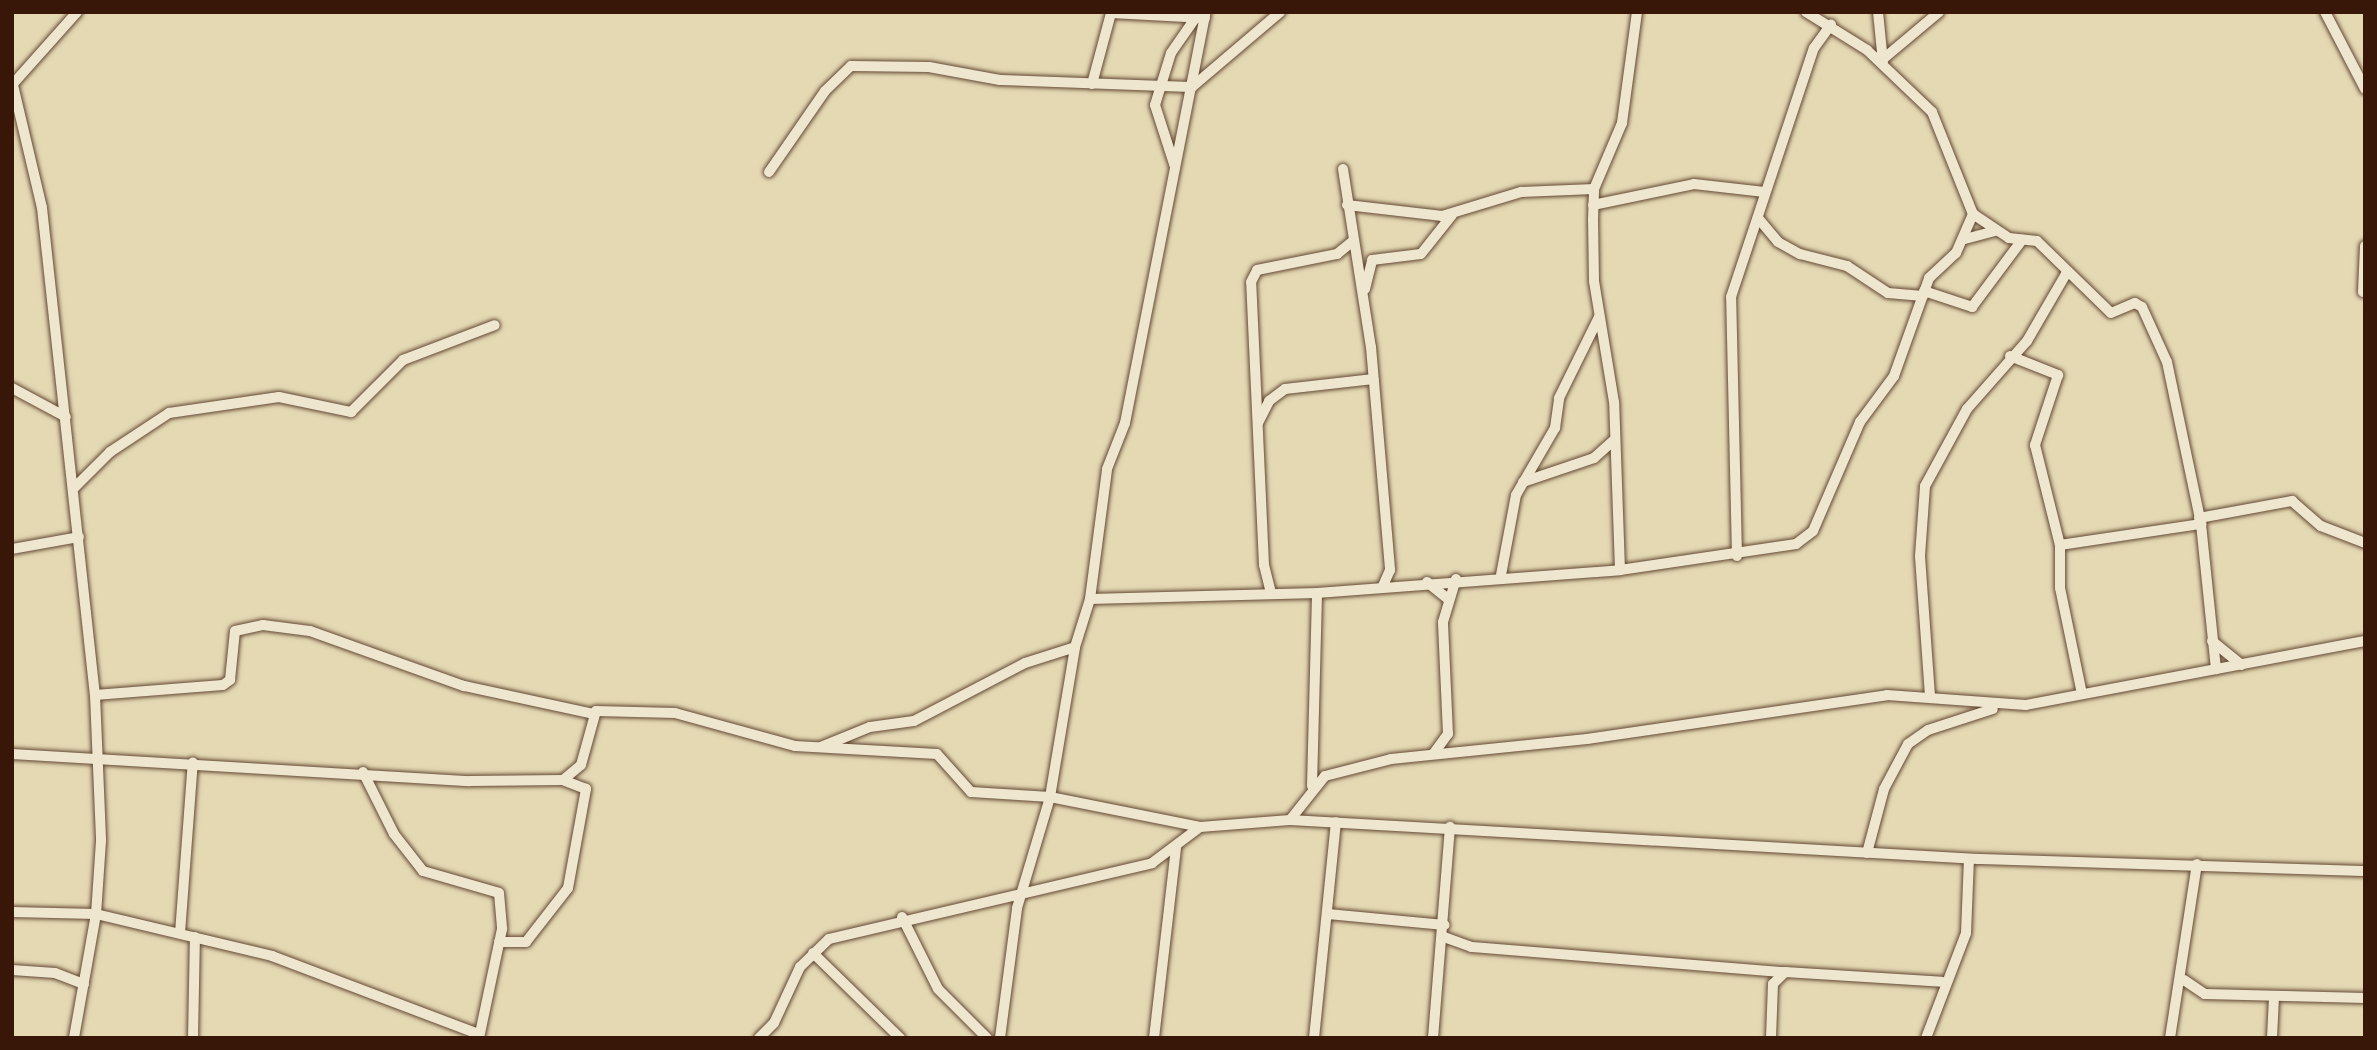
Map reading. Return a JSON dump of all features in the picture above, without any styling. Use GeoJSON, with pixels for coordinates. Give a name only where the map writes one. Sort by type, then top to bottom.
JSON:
{"type":"FeatureCollection","features":[{"type":"Feature","properties":{"kind":"street"},"geometry":{"type":"LineString","coordinates":[[74,1038],[96,914],[99,758],[95,695],[42,208],[13,83],[77,12]]}},
{"type":"Feature","properties":{"kind":"street"},"geometry":{"type":"LineString","coordinates":[[769,172],[825,90],[851,66],[1159,89],[1192,87],[1280,12]]}},
{"type":"Feature","properties":{"kind":"street"},"geometry":{"type":"LineString","coordinates":[[1620,570],[1614,440],[1600,314],[1593,205],[1594,189],[1619,140],[1637,12]]}},
{"type":"Feature","properties":{"kind":"street"},"geometry":{"type":"LineString","coordinates":[[1806,12],[1831,25],[1883,62],[1932,112],[1973,214],[1995,231],[2041,244],[2066,274],[2111,313],[2138,304],[2153,324],[2168,362],[2200,521],[2216,669]]}},
{"type":"Feature","properties":{"kind":"street"},"geometry":{"type":"LineString","coordinates":[[1878,12],[1883,62]]}},
{"type":"Feature","properties":{"kind":"street"},"geometry":{"type":"LineString","coordinates":[[1883,62],[1939,12]]}},
{"type":"Feature","properties":{"kind":"street"},"geometry":{"type":"LineString","coordinates":[[2325,12],[2365,89]]}},
{"type":"Feature","properties":{"kind":"street"},"geometry":{"type":"LineString","coordinates":[[1092,84],[1111,13],[1203,16]]}},
{"type":"Feature","properties":{"kind":"street"},"geometry":{"type":"LineString","coordinates":[[1000,1038],[1022,895],[1050,797],[1075,646],[1090,599],[1107,469],[1125,423],[1192,87],[1203,16]]}},
{"type":"Feature","properties":{"kind":"street"},"geometry":{"type":"LineString","coordinates":[[1176,170],[1155,113],[1159,89],[1171,52],[1203,16]]}},
{"type":"Feature","properties":{"kind":"street"},"geometry":{"type":"LineString","coordinates":[[1737,556],[1740,461],[1731,310],[1765,192],[1778,171],[1818,39],[1818,18]]}},
{"type":"Feature","properties":{"kind":"street"},"geometry":{"type":"LineString","coordinates":[[1818,39],[1831,25]]}},
{"type":"Feature","properties":{"kind":"street"},"geometry":{"type":"LineString","coordinates":[[1343,169],[1364,294],[1373,379],[1390,570],[1383,586]]}},
{"type":"Feature","properties":{"kind":"street"},"geometry":{"type":"LineString","coordinates":[[1593,205],[1694,184],[1765,192]]}},
{"type":"Feature","properties":{"kind":"street"},"geometry":{"type":"LineString","coordinates":[[1347,205],[1452,215],[1521,192],[1594,189]]}},
{"type":"Feature","properties":{"kind":"street"},"geometry":{"type":"LineString","coordinates":[[1090,599],[1317,593],[1501,575],[1620,570],[1737,556],[1796,544],[1813,531],[1860,422],[1894,376],[1923,294],[1965,239],[1973,214]]}},
{"type":"Feature","properties":{"kind":"street"},"geometry":{"type":"LineString","coordinates":[[1364,294],[1372,260],[1421,254],[1452,215]]}},
{"type":"Feature","properties":{"kind":"street"},"geometry":{"type":"LineString","coordinates":[[1758,218],[1778,242],[1800,254],[1847,266],[1888,293],[1923,294],[1972,307],[2022,240]]}},
{"type":"Feature","properties":{"kind":"street"},"geometry":{"type":"LineString","coordinates":[[1965,239],[1995,231]]}},
{"type":"Feature","properties":{"kind":"street"},"geometry":{"type":"LineString","coordinates":[[1271,593],[1264,565],[1248,300],[1253,273],[1337,254],[1354,240]]}},
{"type":"Feature","properties":{"kind":"street"},"geometry":{"type":"LineString","coordinates":[[2363,292],[2365,246]]}},
{"type":"Feature","properties":{"kind":"street"},"geometry":{"type":"LineString","coordinates":[[1930,696],[1920,556],[1923,494],[1967,409],[2054,303],[2066,274]]}},
{"type":"Feature","properties":{"kind":"street"},"geometry":{"type":"LineString","coordinates":[[1501,575],[1523,482],[1555,428],[1559,398],[1600,314]]}},
{"type":"Feature","properties":{"kind":"street"},"geometry":{"type":"LineString","coordinates":[[74,488],[110,452],[169,414],[279,397],[351,412],[403,360],[495,324]]}},
{"type":"Feature","properties":{"kind":"street"},"geometry":{"type":"LineString","coordinates":[[2010,356],[2058,374],[2035,446],[2060,545],[2060,588],[2082,694]]}},
{"type":"Feature","properties":{"kind":"street"},"geometry":{"type":"LineString","coordinates":[[1256,428],[1269,401],[1286,389],[1373,379]]}},
{"type":"Feature","properties":{"kind":"street"},"geometry":{"type":"LineString","coordinates":[[12,388],[66,417]]}},
{"type":"Feature","properties":{"kind":"street"},"geometry":{"type":"LineString","coordinates":[[1523,482],[1594,458],[1614,440]]}},
{"type":"Feature","properties":{"kind":"street"},"geometry":{"type":"LineString","coordinates":[[2060,545],[2200,521],[2292,501],[2321,526],[2365,543]]}},
{"type":"Feature","properties":{"kind":"street"},"geometry":{"type":"LineString","coordinates":[[12,549],[79,537]]}},
{"type":"Feature","properties":{"kind":"street"},"geometry":{"type":"LineString","coordinates":[[1390,570],[1402,584]]}},
{"type":"Feature","properties":{"kind":"street"},"geometry":{"type":"LineString","coordinates":[[1434,753],[1448,734],[1442,660],[1448,600],[1455,579]]}},
{"type":"Feature","properties":{"kind":"street"},"geometry":{"type":"LineString","coordinates":[[1427,582],[1448,600]]}},
{"type":"Feature","properties":{"kind":"street"},"geometry":{"type":"LineString","coordinates":[[1290,820],[1312,786],[1317,593]]}},
{"type":"Feature","properties":{"kind":"street"},"geometry":{"type":"LineString","coordinates":[[95,695],[223,685],[232,674],[235,631],[263,625],[310,631],[387,663],[476,690],[593,714],[694,714],[749,738],[818,748],[937,754],[971,792],[1050,797],[1200,827],[1290,820],[1336,821],[1969,859],[2365,871]]}},
{"type":"Feature","properties":{"kind":"street"},"geometry":{"type":"LineString","coordinates":[[2212,640],[2242,665]]}},
{"type":"Feature","properties":{"kind":"street"},"geometry":{"type":"LineString","coordinates":[[1867,853],[1884,789],[1908,744],[1928,730],[1998,707],[2365,641]]}},
{"type":"Feature","properties":{"kind":"street"},"geometry":{"type":"LineString","coordinates":[[818,748],[870,727],[914,722],[1025,663],[1075,646]]}},
{"type":"Feature","properties":{"kind":"street"},"geometry":{"type":"LineString","coordinates":[[1312,786],[1353,767],[1434,753],[1587,739],[1887,695],[1930,696],[1998,707]]}},
{"type":"Feature","properties":{"kind":"street"},"geometry":{"type":"LineString","coordinates":[[563,780],[581,765],[593,714]]}},
{"type":"Feature","properties":{"kind":"street"},"geometry":{"type":"LineString","coordinates":[[12,754],[363,772],[469,781],[563,780],[586,789],[568,888],[526,942],[499,942]]}},
{"type":"Feature","properties":{"kind":"street"},"geometry":{"type":"LineString","coordinates":[[180,933],[193,762]]}},
{"type":"Feature","properties":{"kind":"street"},"geometry":{"type":"LineString","coordinates":[[12,912],[96,914],[180,933],[314,969],[478,1036],[499,942],[496,888],[439,880],[423,871],[394,834],[363,772]]}},
{"type":"Feature","properties":{"kind":"street"},"geometry":{"type":"LineString","coordinates":[[1314,1038],[1336,821]]}},
{"type":"Feature","properties":{"kind":"street"},"geometry":{"type":"LineString","coordinates":[[759,1038],[774,1023],[793,977],[829,939],[902,917],[1022,895],[1152,863],[1200,827]]}},
{"type":"Feature","properties":{"kind":"street"},"geometry":{"type":"LineString","coordinates":[[1433,1038],[1444,937],[1450,827]]}},
{"type":"Feature","properties":{"kind":"street"},"geometry":{"type":"LineString","coordinates":[[1154,1038],[1176,847]]}},
{"type":"Feature","properties":{"kind":"street"},"geometry":{"type":"LineString","coordinates":[[1926,1038],[1942,982],[1966,933],[1969,859]]}},
{"type":"Feature","properties":{"kind":"street"},"geometry":{"type":"LineString","coordinates":[[2170,1038],[2184,980],[2197,864]]}},
{"type":"Feature","properties":{"kind":"street"},"geometry":{"type":"LineString","coordinates":[[1328,914],[1444,925]]}},
{"type":"Feature","properties":{"kind":"street"},"geometry":{"type":"LineString","coordinates":[[902,917],[938,989],[987,1038]]}},
{"type":"Feature","properties":{"kind":"street"},"geometry":{"type":"LineString","coordinates":[[193,1038],[195,937]]}},
{"type":"Feature","properties":{"kind":"street"},"geometry":{"type":"LineString","coordinates":[[1444,937],[1471,947],[1942,982]]}},
{"type":"Feature","properties":{"kind":"street"},"geometry":{"type":"LineString","coordinates":[[813,953],[900,1038]]}},
{"type":"Feature","properties":{"kind":"street"},"geometry":{"type":"LineString","coordinates":[[12,970],[55,973],[84,984]]}},
{"type":"Feature","properties":{"kind":"street"},"geometry":{"type":"LineString","coordinates":[[1771,1038],[1773,984],[1785,972]]}},
{"type":"Feature","properties":{"kind":"street"},"geometry":{"type":"LineString","coordinates":[[2184,980],[2205,994],[2365,998]]}},
{"type":"Feature","properties":{"kind":"street"},"geometry":{"type":"LineString","coordinates":[[2178,1009],[2205,994]]}},
{"type":"Feature","properties":{"kind":"street"},"geometry":{"type":"LineString","coordinates":[[2272,1038],[2274,997]]}}]}
